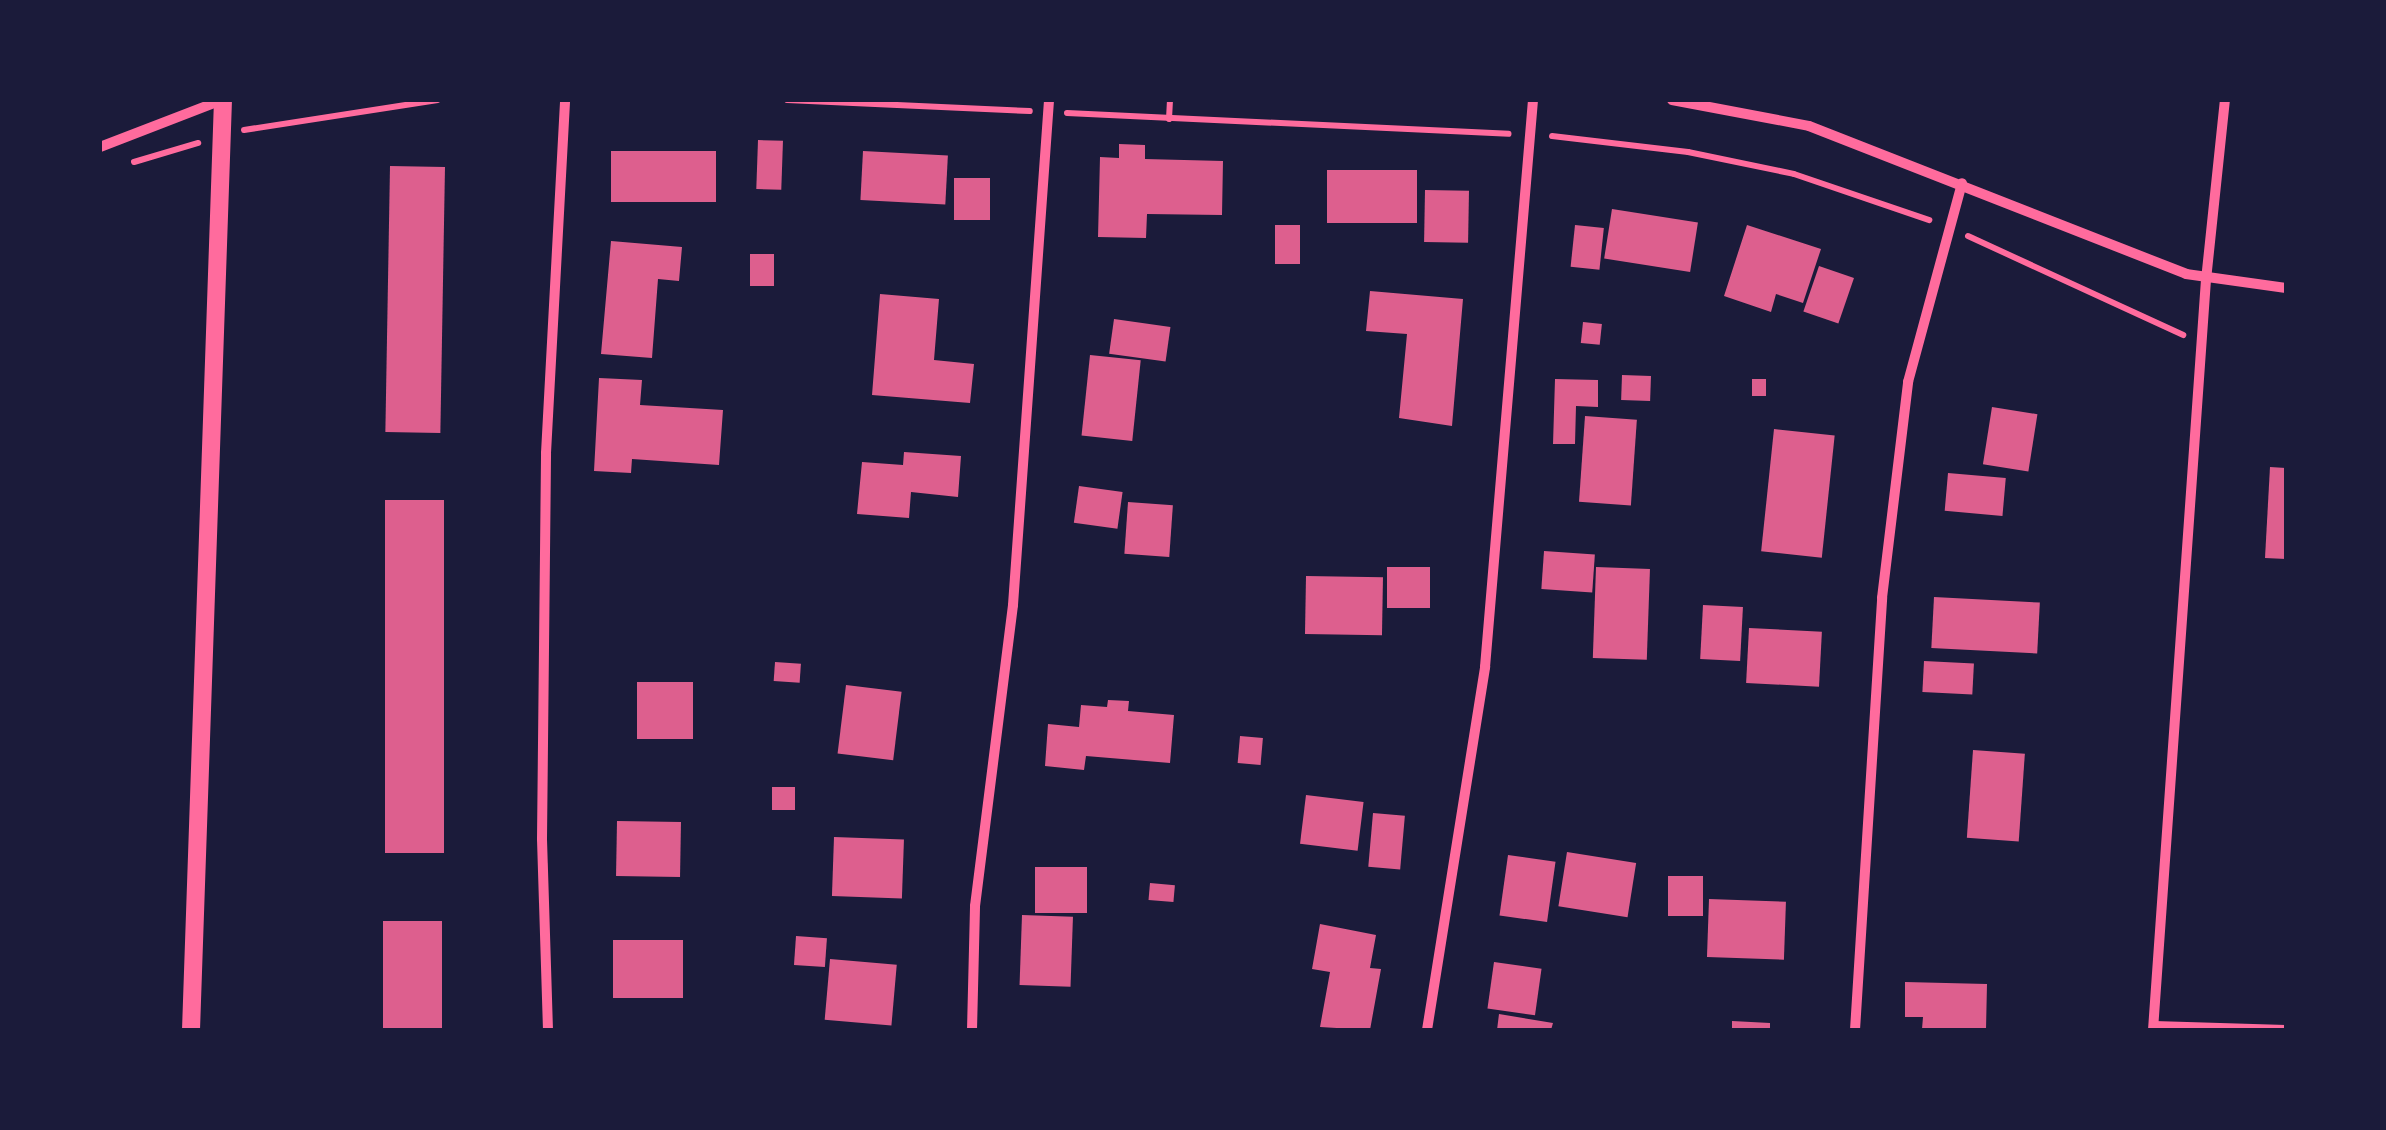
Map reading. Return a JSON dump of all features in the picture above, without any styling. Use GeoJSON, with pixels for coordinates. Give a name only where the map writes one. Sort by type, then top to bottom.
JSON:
{"type":"FeatureCollection","features":[{"type":"Feature","properties":{"kind":"street"},"geometry":{"type":"LineString","coordinates":[[100,147],[223,100],[191,1030]]}},
{"type":"Feature","properties":{"kind":"street"},"geometry":{"type":"LineString","coordinates":[[548,1030],[542,788],[546,453],[565,100]]}},
{"type":"Feature","properties":{"kind":"street"},"geometry":{"type":"LineString","coordinates":[[972,1030],[974,906],[1013,605],[1049,100]]}},
{"type":"Feature","properties":{"kind":"street"},"geometry":{"type":"LineString","coordinates":[[1427,1030],[1485,666],[1533,100]]}},
{"type":"Feature","properties":{"kind":"street"},"geometry":{"type":"LineString","coordinates":[[1672,100],[1808,126],[2206,280],[2286,288]]}},
{"type":"Feature","properties":{"kind":"street"},"geometry":{"type":"LineString","coordinates":[[2225,100],[2206,280],[2153,1028],[2286,1030]]}},
{"type":"Feature","properties":{"kind":"street"},"geometry":{"type":"LineString","coordinates":[[1855,1030],[1882,598],[1908,382],[1962,183]]}},
{"type":"Feature","properties":{"kind":"path"},"geometry":{"type":"LineString","coordinates":[[128,164],[222,136],[438,100]]}},
{"type":"Feature","properties":{"kind":"path"},"geometry":{"type":"LineString","coordinates":[[1169,119],[1170,100]]}},
{"type":"Feature","properties":{"kind":"building"},"geometry":{"type":"Polygon","coordinates":[[[758,140],[783,141],[781,190],[756,189],[758,140]]]}},
{"type":"Feature","properties":{"kind":"building"},"geometry":{"type":"Polygon","coordinates":[[[1119,144],[1145,145],[1145,159],[1223,161],[1222,215],[1147,214],[1146,238],[1098,237],[1100,157],[1119,158],[1119,144]]]}},
{"type":"Feature","properties":{"kind":"building"},"geometry":{"type":"Polygon","coordinates":[[[611,151],[716,151],[716,202],[611,202],[611,151]]]}},
{"type":"Feature","properties":{"kind":"building"},"geometry":{"type":"Polygon","coordinates":[[[863,151],[948,155],[945,204],[860,200],[863,151]]]}},
{"type":"Feature","properties":{"kind":"building"},"geometry":{"type":"Polygon","coordinates":[[[390,166],[445,167],[440,433],[385,432],[390,166]]]}},
{"type":"Feature","properties":{"kind":"building"},"geometry":{"type":"Polygon","coordinates":[[[1327,170],[1417,170],[1417,223],[1327,223],[1327,170]]]}},
{"type":"Feature","properties":{"kind":"building"},"geometry":{"type":"Polygon","coordinates":[[[954,178],[990,178],[990,220],[954,220],[954,178]]]}},
{"type":"Feature","properties":{"kind":"building"},"geometry":{"type":"Polygon","coordinates":[[[1425,190],[1469,191],[1468,243],[1424,242],[1425,190]]]}},
{"type":"Feature","properties":{"kind":"building"},"geometry":{"type":"Polygon","coordinates":[[[1612,209],[1698,223],[1690,272],[1604,258],[1612,209]]]}},
{"type":"Feature","properties":{"kind":"building"},"geometry":{"type":"Polygon","coordinates":[[[1275,225],[1300,225],[1300,264],[1275,264],[1275,225]]]}},
{"type":"Feature","properties":{"kind":"building"},"geometry":{"type":"Polygon","coordinates":[[[1575,225],[1604,228],[1599,270],[1571,267],[1575,225]]]}},
{"type":"Feature","properties":{"kind":"building"},"geometry":{"type":"Polygon","coordinates":[[[1747,225],[1821,249],[1803,303],[1776,294],[1771,312],[1724,296],[1747,225]]]}},
{"type":"Feature","properties":{"kind":"building"},"geometry":{"type":"Polygon","coordinates":[[[611,241],[682,247],[679,281],[658,279],[652,358],[601,354],[611,241]]]}},
{"type":"Feature","properties":{"kind":"building"},"geometry":{"type":"Polygon","coordinates":[[[750,254],[774,254],[774,286],[750,286],[750,254]]]}},
{"type":"Feature","properties":{"kind":"building"},"geometry":{"type":"Polygon","coordinates":[[[1819,266],[1854,278],[1838,323],[1803,311],[1819,266]]]}},
{"type":"Feature","properties":{"kind":"building"},"geometry":{"type":"Polygon","coordinates":[[[1370,291],[1463,299],[1452,426],[1399,418],[1407,334],[1366,331],[1370,291]]]}},
{"type":"Feature","properties":{"kind":"building"},"geometry":{"type":"Polygon","coordinates":[[[880,294],[939,299],[934,360],[974,364],[970,403],[872,395],[880,294]]]}},
{"type":"Feature","properties":{"kind":"building"},"geometry":{"type":"Polygon","coordinates":[[[1114,319],[1170,327],[1166,362],[1109,354],[1114,319]]]}},
{"type":"Feature","properties":{"kind":"building"},"geometry":{"type":"Polygon","coordinates":[[[1583,322],[1602,324],[1600,345],[1581,343],[1583,322]]]}},
{"type":"Feature","properties":{"kind":"building"},"geometry":{"type":"Polygon","coordinates":[[[1090,355],[1141,360],[1132,441],[1082,436],[1090,355]]]}},
{"type":"Feature","properties":{"kind":"building"},"geometry":{"type":"Polygon","coordinates":[[[1622,375],[1651,376],[1650,401],[1621,400],[1622,375]]]}},
{"type":"Feature","properties":{"kind":"building"},"geometry":{"type":"Polygon","coordinates":[[[599,378],[642,380],[640,405],[723,410],[719,465],[632,459],[631,473],[594,471],[599,378]]]}},
{"type":"Feature","properties":{"kind":"building"},"geometry":{"type":"Polygon","coordinates":[[[1555,379],[1598,380],[1598,407],[1576,406],[1575,444],[1553,444],[1555,379]]]}},
{"type":"Feature","properties":{"kind":"building"},"geometry":{"type":"Polygon","coordinates":[[[1752,379],[1766,379],[1766,396],[1752,396],[1752,379]]]}},
{"type":"Feature","properties":{"kind":"building"},"geometry":{"type":"Polygon","coordinates":[[[1992,407],[2037,414],[2028,471],[1983,464],[1992,407]]]}},
{"type":"Feature","properties":{"kind":"building"},"geometry":{"type":"Polygon","coordinates":[[[1585,416],[1637,420],[1631,505],[1579,502],[1585,416]]]}},
{"type":"Feature","properties":{"kind":"building"},"geometry":{"type":"Polygon","coordinates":[[[1774,429],[1835,435],[1822,558],[1761,551],[1774,429]]]}},
{"type":"Feature","properties":{"kind":"building"},"geometry":{"type":"Polygon","coordinates":[[[904,452],[961,456],[958,497],[911,492],[909,518],[857,514],[862,462],[903,465],[904,452]]]}},
{"type":"Feature","properties":{"kind":"building"},"geometry":{"type":"Polygon","coordinates":[[[2270,467],[2286,468],[2286,559],[2265,558],[2270,467]]]}},
{"type":"Feature","properties":{"kind":"building"},"geometry":{"type":"Polygon","coordinates":[[[1948,473],[2006,478],[2002,516],[1945,511],[1948,473]]]}},
{"type":"Feature","properties":{"kind":"building"},"geometry":{"type":"Polygon","coordinates":[[[1079,486],[1123,492],[1117,529],[1074,523],[1079,486]]]}},
{"type":"Feature","properties":{"kind":"building"},"geometry":{"type":"Polygon","coordinates":[[[385,500],[444,500],[444,853],[385,853],[385,500]]]}},
{"type":"Feature","properties":{"kind":"building"},"geometry":{"type":"Polygon","coordinates":[[[1128,502],[1173,505],[1169,557],[1124,554],[1128,502]]]}},
{"type":"Feature","properties":{"kind":"building"},"geometry":{"type":"Polygon","coordinates":[[[1544,551],[1595,555],[1592,592],[1541,589],[1544,551]]]}},
{"type":"Feature","properties":{"kind":"building"},"geometry":{"type":"Polygon","coordinates":[[[1387,567],[1430,567],[1430,608],[1387,608],[1387,567]]]}},
{"type":"Feature","properties":{"kind":"building"},"geometry":{"type":"Polygon","coordinates":[[[1596,567],[1650,569],[1647,660],[1593,658],[1596,567]]]}},
{"type":"Feature","properties":{"kind":"building"},"geometry":{"type":"Polygon","coordinates":[[[1306,576],[1383,577],[1382,635],[1305,634],[1306,576]]]}},
{"type":"Feature","properties":{"kind":"building"},"geometry":{"type":"Polygon","coordinates":[[[1934,597],[2040,603],[2037,653],[1931,648],[1934,597]]]}},
{"type":"Feature","properties":{"kind":"building"},"geometry":{"type":"Polygon","coordinates":[[[1703,605],[1743,607],[1740,661],[1700,659],[1703,605]]]}},
{"type":"Feature","properties":{"kind":"building"},"geometry":{"type":"Polygon","coordinates":[[[1749,628],[1822,632],[1819,687],[1746,683],[1749,628]]]}},
{"type":"Feature","properties":{"kind":"building"},"geometry":{"type":"Polygon","coordinates":[[[1924,661],[1974,664],[1972,695],[1922,692],[1924,661]]]}},
{"type":"Feature","properties":{"kind":"building"},"geometry":{"type":"Polygon","coordinates":[[[775,662],[801,664],[800,683],[774,681],[775,662]]]}},
{"type":"Feature","properties":{"kind":"building"},"geometry":{"type":"Polygon","coordinates":[[[637,682],[693,682],[693,739],[637,739],[637,682]]]}},
{"type":"Feature","properties":{"kind":"building"},"geometry":{"type":"Polygon","coordinates":[[[846,685],[902,692],[893,760],[838,753],[846,685]]]}},
{"type":"Feature","properties":{"kind":"building"},"geometry":{"type":"Polygon","coordinates":[[[1108,700],[1129,701],[1128,711],[1174,715],[1170,763],[1086,756],[1084,770],[1045,766],[1048,724],[1079,727],[1081,705],[1107,707],[1108,700]]]}},
{"type":"Feature","properties":{"kind":"building"},"geometry":{"type":"Polygon","coordinates":[[[1240,736],[1263,738],[1261,765],[1238,763],[1240,736]]]}},
{"type":"Feature","properties":{"kind":"building"},"geometry":{"type":"Polygon","coordinates":[[[1973,750],[2025,754],[2019,841],[1967,838],[1973,750]]]}},
{"type":"Feature","properties":{"kind":"building"},"geometry":{"type":"Polygon","coordinates":[[[772,787],[795,787],[795,810],[772,810],[772,787]]]}},
{"type":"Feature","properties":{"kind":"building"},"geometry":{"type":"Polygon","coordinates":[[[1306,795],[1364,802],[1358,851],[1300,844],[1306,795]]]}},
{"type":"Feature","properties":{"kind":"building"},"geometry":{"type":"Polygon","coordinates":[[[1373,813],[1405,816],[1400,870],[1368,867],[1373,813]]]}},
{"type":"Feature","properties":{"kind":"building"},"geometry":{"type":"Polygon","coordinates":[[[617,821],[681,822],[680,877],[616,876],[617,821]]]}},
{"type":"Feature","properties":{"kind":"building"},"geometry":{"type":"Polygon","coordinates":[[[834,837],[904,839],[902,898],[832,896],[834,837]]]}},
{"type":"Feature","properties":{"kind":"building"},"geometry":{"type":"Polygon","coordinates":[[[1567,852],[1636,863],[1628,917],[1558,906],[1567,852]]]}},
{"type":"Feature","properties":{"kind":"building"},"geometry":{"type":"Polygon","coordinates":[[[1508,855],[1556,862],[1547,922],[1500,915],[1508,855]]]}},
{"type":"Feature","properties":{"kind":"building"},"geometry":{"type":"Polygon","coordinates":[[[1035,867],[1087,867],[1087,913],[1035,913],[1035,867]]]}},
{"type":"Feature","properties":{"kind":"building"},"geometry":{"type":"Polygon","coordinates":[[[1668,876],[1703,876],[1703,916],[1668,916],[1668,876]]]}},
{"type":"Feature","properties":{"kind":"building"},"geometry":{"type":"Polygon","coordinates":[[[1150,883],[1175,885],[1173,902],[1149,900],[1150,883]]]}},
{"type":"Feature","properties":{"kind":"building"},"geometry":{"type":"Polygon","coordinates":[[[1709,899],[1786,902],[1784,960],[1707,957],[1709,899]]]}},
{"type":"Feature","properties":{"kind":"building"},"geometry":{"type":"Polygon","coordinates":[[[1022,915],[1073,917],[1071,987],[1020,985],[1022,915]]]}},
{"type":"Feature","properties":{"kind":"building"},"geometry":{"type":"Polygon","coordinates":[[[383,921],[442,921],[442,1030],[383,1030],[383,921]]]}},
{"type":"Feature","properties":{"kind":"building"},"geometry":{"type":"Polygon","coordinates":[[[1320,924],[1376,935],[1370,968],[1381,969],[1370,1030],[1320,1027],[1330,972],[1312,969],[1320,924]]]}},
{"type":"Feature","properties":{"kind":"building"},"geometry":{"type":"Polygon","coordinates":[[[796,936],[827,938],[825,967],[794,965],[796,936]]]}},
{"type":"Feature","properties":{"kind":"building"},"geometry":{"type":"Polygon","coordinates":[[[613,940],[683,940],[683,998],[613,998],[613,940]]]}},
{"type":"Feature","properties":{"kind":"building"},"geometry":{"type":"Polygon","coordinates":[[[830,959],[897,965],[891,1026],[825,1020],[830,959]]]}},
{"type":"Feature","properties":{"kind":"building"},"geometry":{"type":"Polygon","coordinates":[[[1494,962],[1542,969],[1535,1015],[1487,1009],[1494,962]]]}},
{"type":"Feature","properties":{"kind":"building"},"geometry":{"type":"Polygon","coordinates":[[[1905,982],[1987,984],[1986,1030],[1922,1029],[1923,1017],[1905,1017],[1905,982]]]}},
{"type":"Feature","properties":{"kind":"building"},"geometry":{"type":"Polygon","coordinates":[[[1499,1014],[1553,1023],[1551,1030],[1497,1030],[1499,1014]]]}},
{"type":"Feature","properties":{"kind":"building"},"geometry":{"type":"Polygon","coordinates":[[[1732,1021],[1770,1023],[1770,1030],[1732,1030],[1732,1021]]]}}]}
